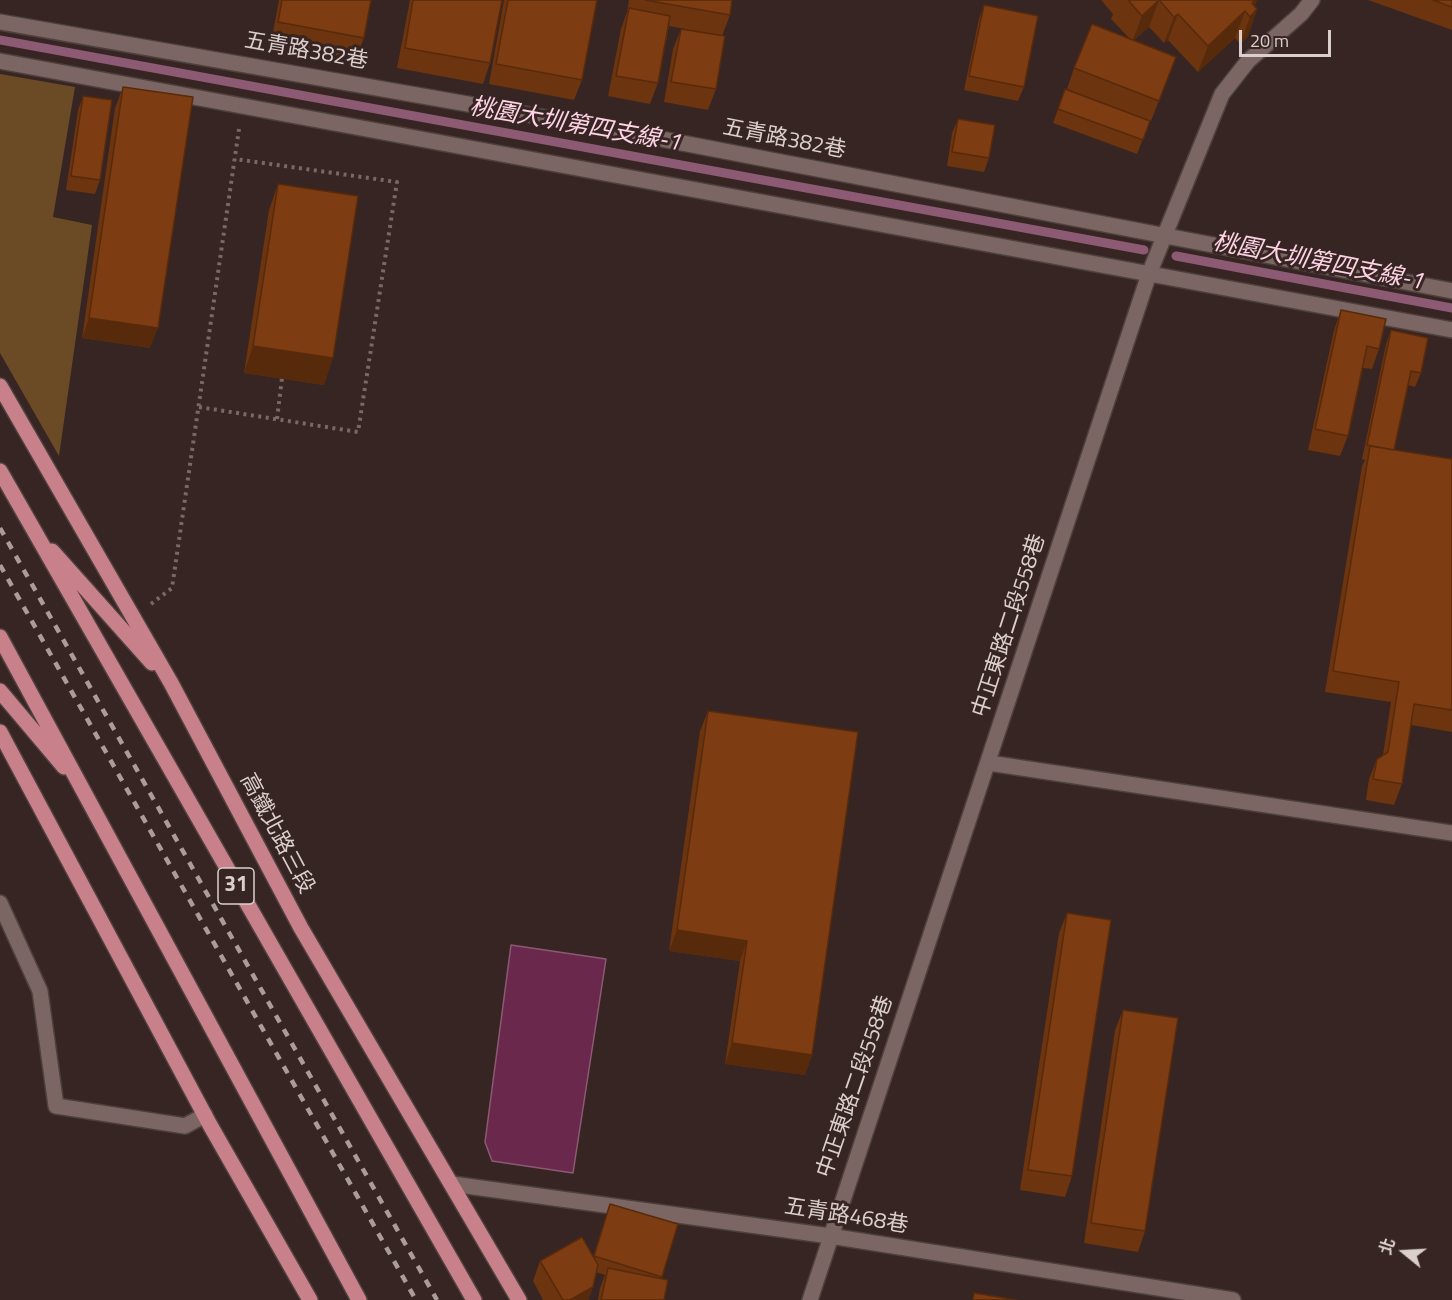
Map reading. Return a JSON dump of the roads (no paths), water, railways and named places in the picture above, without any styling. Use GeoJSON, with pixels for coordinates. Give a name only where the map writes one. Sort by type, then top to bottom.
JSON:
{"type":"FeatureCollection","features":[{"type":"Feature","properties":{"kind":"main road","name":"高鐵北路三段"},"geometry":{"type":"LineString","coordinates":[[0,386],[171,683],[301,928],[519,1300]]}},
{"type":"Feature","properties":{"kind":"main road","name":"31"},"geometry":{"type":"LineString","coordinates":[[0,471],[474,1300]]}},
{"type":"Feature","properties":{"kind":"main road"},"geometry":{"type":"LineString","coordinates":[[33,530],[171,683]]}},
{"type":"Feature","properties":{"kind":"main road"},"geometry":{"type":"LineString","coordinates":[[0,637],[359,1300]]}},
{"type":"Feature","properties":{"kind":"main road"},"geometry":{"type":"LineString","coordinates":[[0,691],[85,792]]}},
{"type":"Feature","properties":{"kind":"main road"},"geometry":{"type":"LineString","coordinates":[[0,732],[206,1116],[310,1300]]}},
{"type":"Feature","properties":{"kind":"street","name":"中正東路二段558巷"},"geometry":{"type":"LineString","coordinates":[[810,1300],[1149,274],[1222,94],[1248,61],[1301,14],[1312,0]]}},
{"type":"Feature","properties":{"kind":"street","name":"五青路382巷"},"geometry":{"type":"LineString","coordinates":[[0,22],[587,125],[1452,291]]}},
{"type":"Feature","properties":{"kind":"street"},"geometry":{"type":"LineString","coordinates":[[0,61],[1452,330]]}},
{"type":"Feature","properties":{"kind":"street"},"geometry":{"type":"LineString","coordinates":[[989,763],[1452,833]]}},
{"type":"Feature","properties":{"kind":"street"},"geometry":{"type":"LineString","coordinates":[[0,903],[40,991],[56,1106],[185,1126],[206,1116]]}},
{"type":"Feature","properties":{"kind":"street","name":"五青路468巷"},"geometry":{"type":"LineString","coordinates":[[452,1184],[830,1236],[1233,1300]]}},
{"type":"Feature","properties":{"kind":"waterway","name":"桃園大圳第四支線-1"},"geometry":{"type":"LineString","coordinates":[[0,40],[1144,250]]}},
{"type":"Feature","properties":{"kind":"waterway","name":"桃園大圳第四支線-1"},"geometry":{"type":"LineString","coordinates":[[1176,256],[1452,308]]}},
{"type":"Feature","properties":{"kind":"railway"},"geometry":{"type":"LineString","coordinates":[[0,528],[437,1300]]}},
{"type":"Feature","properties":{"kind":"railway"},"geometry":{"type":"LineString","coordinates":[[0,565],[416,1300]]}}]}
